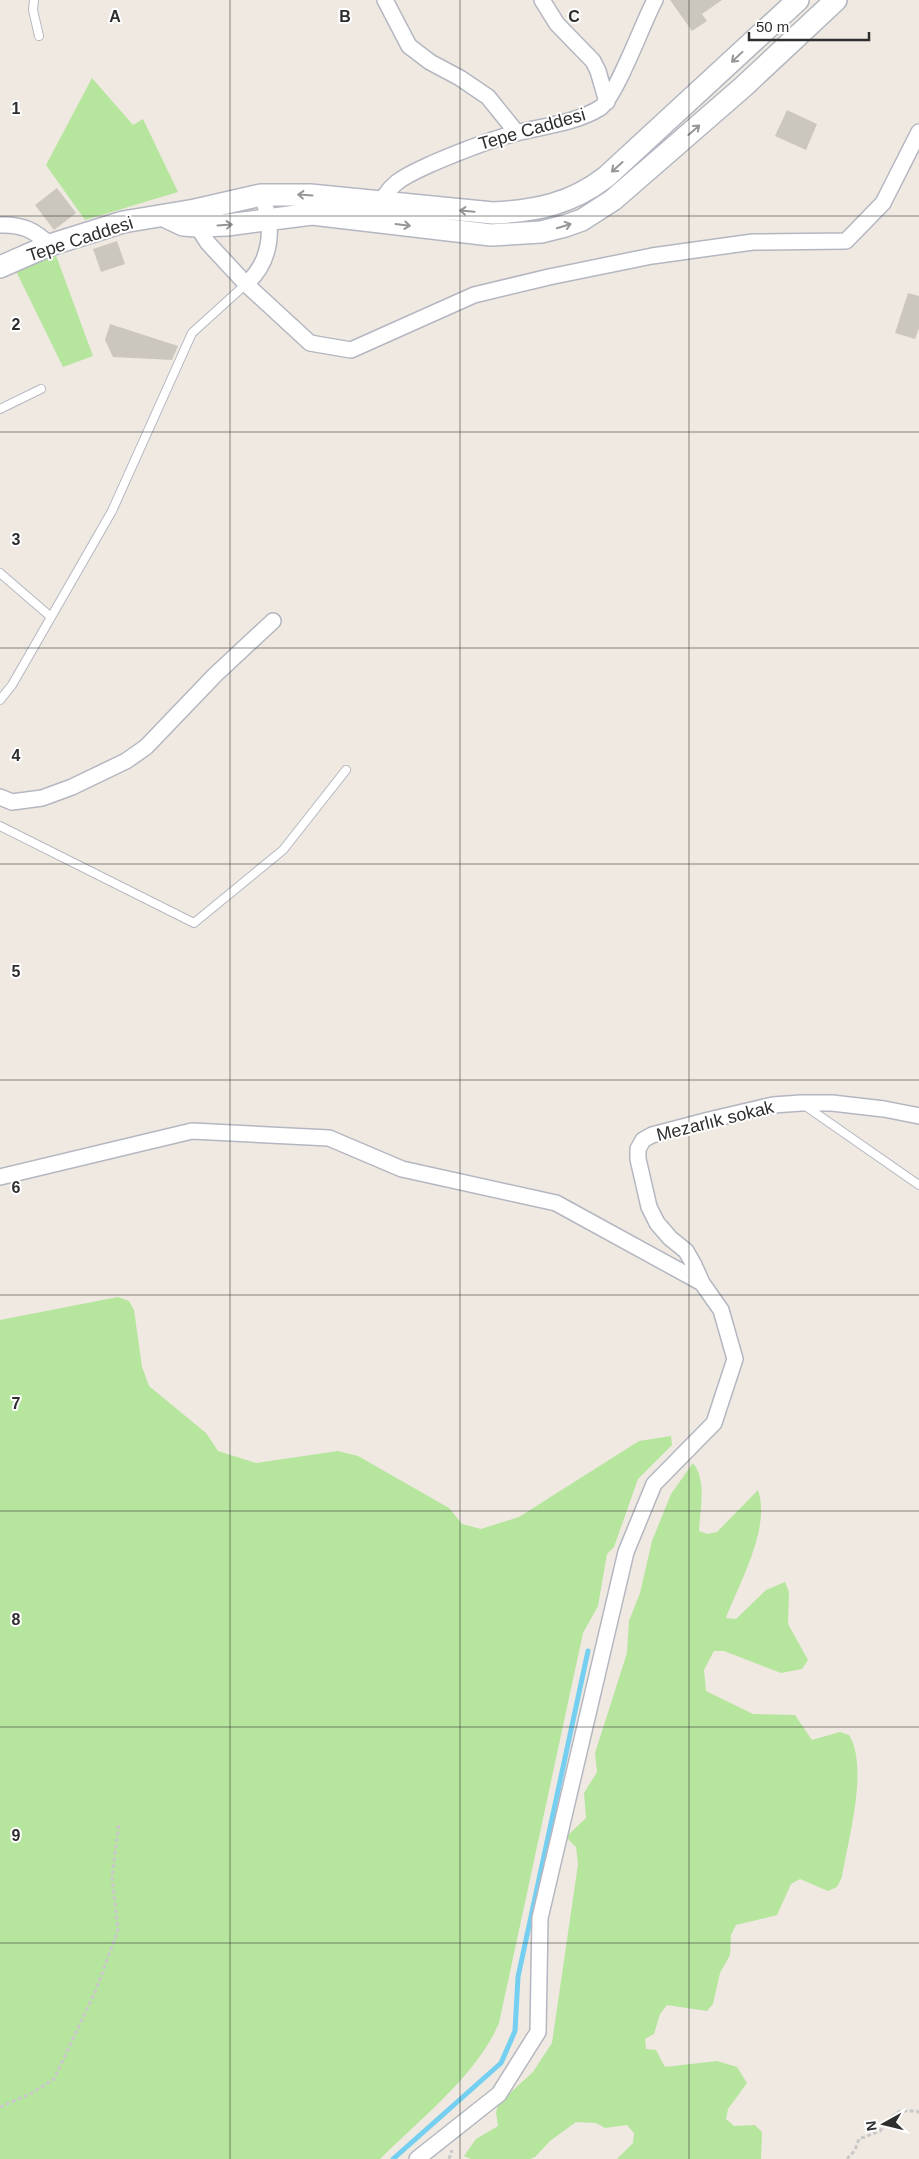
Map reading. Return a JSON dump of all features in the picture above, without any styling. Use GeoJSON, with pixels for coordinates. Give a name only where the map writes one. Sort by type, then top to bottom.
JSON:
{"type":"FeatureCollection","features":[{"type":"Feature","properties":{"kind":"street"},"geometry":{"type":"LineString","coordinates":[[385,0],[409,46],[430,62],[460,78],[488,97],[517,133]]}},
{"type":"Feature","properties":{"kind":"street"},"geometry":{"type":"LineString","coordinates":[[542,0],[557,24],[593,61],[598,71],[607,102]]}},
{"type":"Feature","properties":{"kind":"street","name":"Tepe Caddesi"},"geometry":{"type":"LineString","coordinates":[[378,212],[388,190],[404,177],[468,147],[584,115],[607,102],[617,85],[654,0]]}},
{"type":"Feature","properties":{"kind":"street"},"geometry":{"type":"LineString","coordinates":[[196,218],[226,225],[312,214],[378,212],[493,213],[541,208],[575,198],[606,177],[798,0]]}},
{"type":"Feature","properties":{"kind":"street"},"geometry":{"type":"LineString","coordinates":[[196,218],[261,195],[310,195],[462,232],[516,235],[541,232],[582,220],[620,194],[743,87],[836,0]]}},
{"type":"Feature","properties":{"kind":"street"},"geometry":{"type":"LineString","coordinates":[[196,218],[208,243],[246,284],[310,344],[351,350],[474,295],[549,277],[652,256],[753,242],[846,241],[883,203],[919,132]]}},
{"type":"Feature","properties":{"kind":"street"},"geometry":{"type":"LineString","coordinates":[[246,284],[258,274],[269,242],[269,219],[261,195]]}},
{"type":"Feature","properties":{"kind":"street","name":"Tepe Caddesi"},"geometry":{"type":"LineString","coordinates":[[0,267],[50,245],[123,222],[161,215],[196,218]]}},
{"type":"Feature","properties":{"kind":"street"},"geometry":{"type":"LineString","coordinates":[[0,225],[24,226],[34,231],[50,245]]}},
{"type":"Feature","properties":{"kind":"street"},"geometry":{"type":"LineString","coordinates":[[0,797],[12,802],[42,798],[72,787],[126,761],[146,747],[216,675],[273,621]]}},
{"type":"Feature","properties":{"kind":"street","name":"Mezarlık sokak"},"geometry":{"type":"LineString","coordinates":[[702,1283],[686,1251],[670,1238],[657,1223],[650,1207],[638,1159],[638,1149],[643,1140],[652,1134],[773,1105],[832,1103],[919,1116]]}},
{"type":"Feature","properties":{"kind":"street"},"geometry":{"type":"LineString","coordinates":[[0,1177],[192,1131],[329,1138],[402,1169],[556,1203],[702,1283],[721,1310],[735,1359],[714,1423],[654,1484],[626,1552],[540,1918],[538,2032],[500,2094],[417,2159]]}},
{"type":"Feature","properties":{"kind":"lane"},"geometry":{"type":"LineString","coordinates":[[34,0],[33,10],[40,36]]}},
{"type":"Feature","properties":{"kind":"lane"},"geometry":{"type":"LineString","coordinates":[[0,700],[12,686],[112,511],[192,333],[246,284]]}},
{"type":"Feature","properties":{"kind":"lane"},"geometry":{"type":"LineString","coordinates":[[0,409],[41,389]]}},
{"type":"Feature","properties":{"kind":"lane"},"geometry":{"type":"LineString","coordinates":[[0,573],[51,617]]}},
{"type":"Feature","properties":{"kind":"lane"},"geometry":{"type":"LineString","coordinates":[[0,826],[194,923],[283,850],[346,770]]}},
{"type":"Feature","properties":{"kind":"lane"},"geometry":{"type":"LineString","coordinates":[[801,1103],[919,1185]]}},
{"type":"Feature","properties":{"kind":"path"},"geometry":{"type":"LineString","coordinates":[[0,2108],[32,2093],[54,2079],[96,1990],[118,1930],[112,1877],[119,1824]]}},
{"type":"Feature","properties":{"kind":"path"},"geometry":{"type":"LineString","coordinates":[[847,2159],[855,2150],[859,2139],[880,2131],[890,2118],[900,2111],[907,2109],[917,2111],[919,2114]]}},
{"type":"Feature","properties":{"kind":"green space"},"geometry":{"type":"Polygon","coordinates":[[[92,78],[133,125],[143,119],[178,192],[85,220],[46,165],[92,78]]]}},
{"type":"Feature","properties":{"kind":"green space"},"geometry":{"type":"Polygon","coordinates":[[[54,250],[93,356],[63,367],[13,265],[54,250]]]}},
{"type":"Feature","properties":{"kind":"green space"},"geometry":{"type":"Polygon","coordinates":[[[118,1297],[129,1301],[134,1310],[142,1367],[149,1386],[206,1433],[218,1451],[256,1463],[338,1451],[358,1456],[449,1508],[462,1524],[481,1529],[519,1517],[639,1441],[671,1436],[672,1445],[638,1479],[614,1547],[607,1554],[598,1606],[583,1633],[499,2023],[477,2061],[446,2096],[380,2159],[0,2159],[0,1320],[118,1297]]]}},
{"type":"Feature","properties":{"kind":"green space"},"geometry":{"type":"Polygon","coordinates":[[[693,1463],[700,1478],[701,1486],[699,1531],[708,1534],[717,1532],[758,1490],[761,1505],[757,1537],[746,1571],[726,1618],[736,1619],[766,1590],[785,1582],[789,1592],[788,1624],[808,1660],[802,1669],[781,1673],[724,1651],[714,1651],[704,1670],[706,1691],[753,1714],[795,1715],[812,1740],[840,1732],[849,1735],[855,1749],[857,1765],[857,1784],[852,1824],[842,1877],[837,1887],[828,1891],[800,1879],[791,1884],[777,1915],[736,1925],[731,1935],[730,1955],[720,1973],[713,2004],[707,2011],[667,2005],[660,2014],[654,2034],[645,2039],[646,2049],[656,2050],[665,2067],[717,2061],[737,2067],[747,2083],[728,2109],[726,2119],[734,2126],[755,2125],[762,2132],[761,2159],[617,2159],[633,2143],[634,2133],[627,2125],[605,2128],[596,2123],[576,2122],[550,2141],[535,2157],[530,2159],[471,2159],[464,2156],[476,2139],[498,2126],[496,2112],[499,2103],[533,2072],[552,2043],[578,1864],[576,1847],[566,1837],[586,1818],[584,1793],[597,1772],[595,1753],[627,1653],[629,1621],[640,1593],[652,1541],[671,1494],[693,1463]]]}},
{"type":"Feature","properties":{"kind":"building"},"geometry":{"type":"Polygon","coordinates":[[[670,0],[722,0],[702,14],[707,21],[692,31],[670,0]]]}},
{"type":"Feature","properties":{"kind":"building"},"geometry":{"type":"Polygon","coordinates":[[[787,110],[817,124],[806,150],[775,136],[787,110]]]}},
{"type":"Feature","properties":{"kind":"building"},"geometry":{"type":"Polygon","coordinates":[[[57,188],[76,213],[54,230],[35,205],[57,188]]]}},
{"type":"Feature","properties":{"kind":"building"},"geometry":{"type":"Polygon","coordinates":[[[117,241],[125,264],[101,272],[93,249],[117,241]]]}},
{"type":"Feature","properties":{"kind":"building"},"geometry":{"type":"Polygon","coordinates":[[[908,293],[919,296],[919,328],[915,339],[895,333],[908,293]]]}},
{"type":"Feature","properties":{"kind":"building"},"geometry":{"type":"Polygon","coordinates":[[[110,324],[178,346],[172,360],[113,357],[105,340],[110,324]]]}},
{"type":"Feature","properties":{"kind":"waterway"},"geometry":{"type":"LineString","coordinates":[[393,2159],[501,2063],[515,2031],[518,1977],[588,1651]]}}]}
